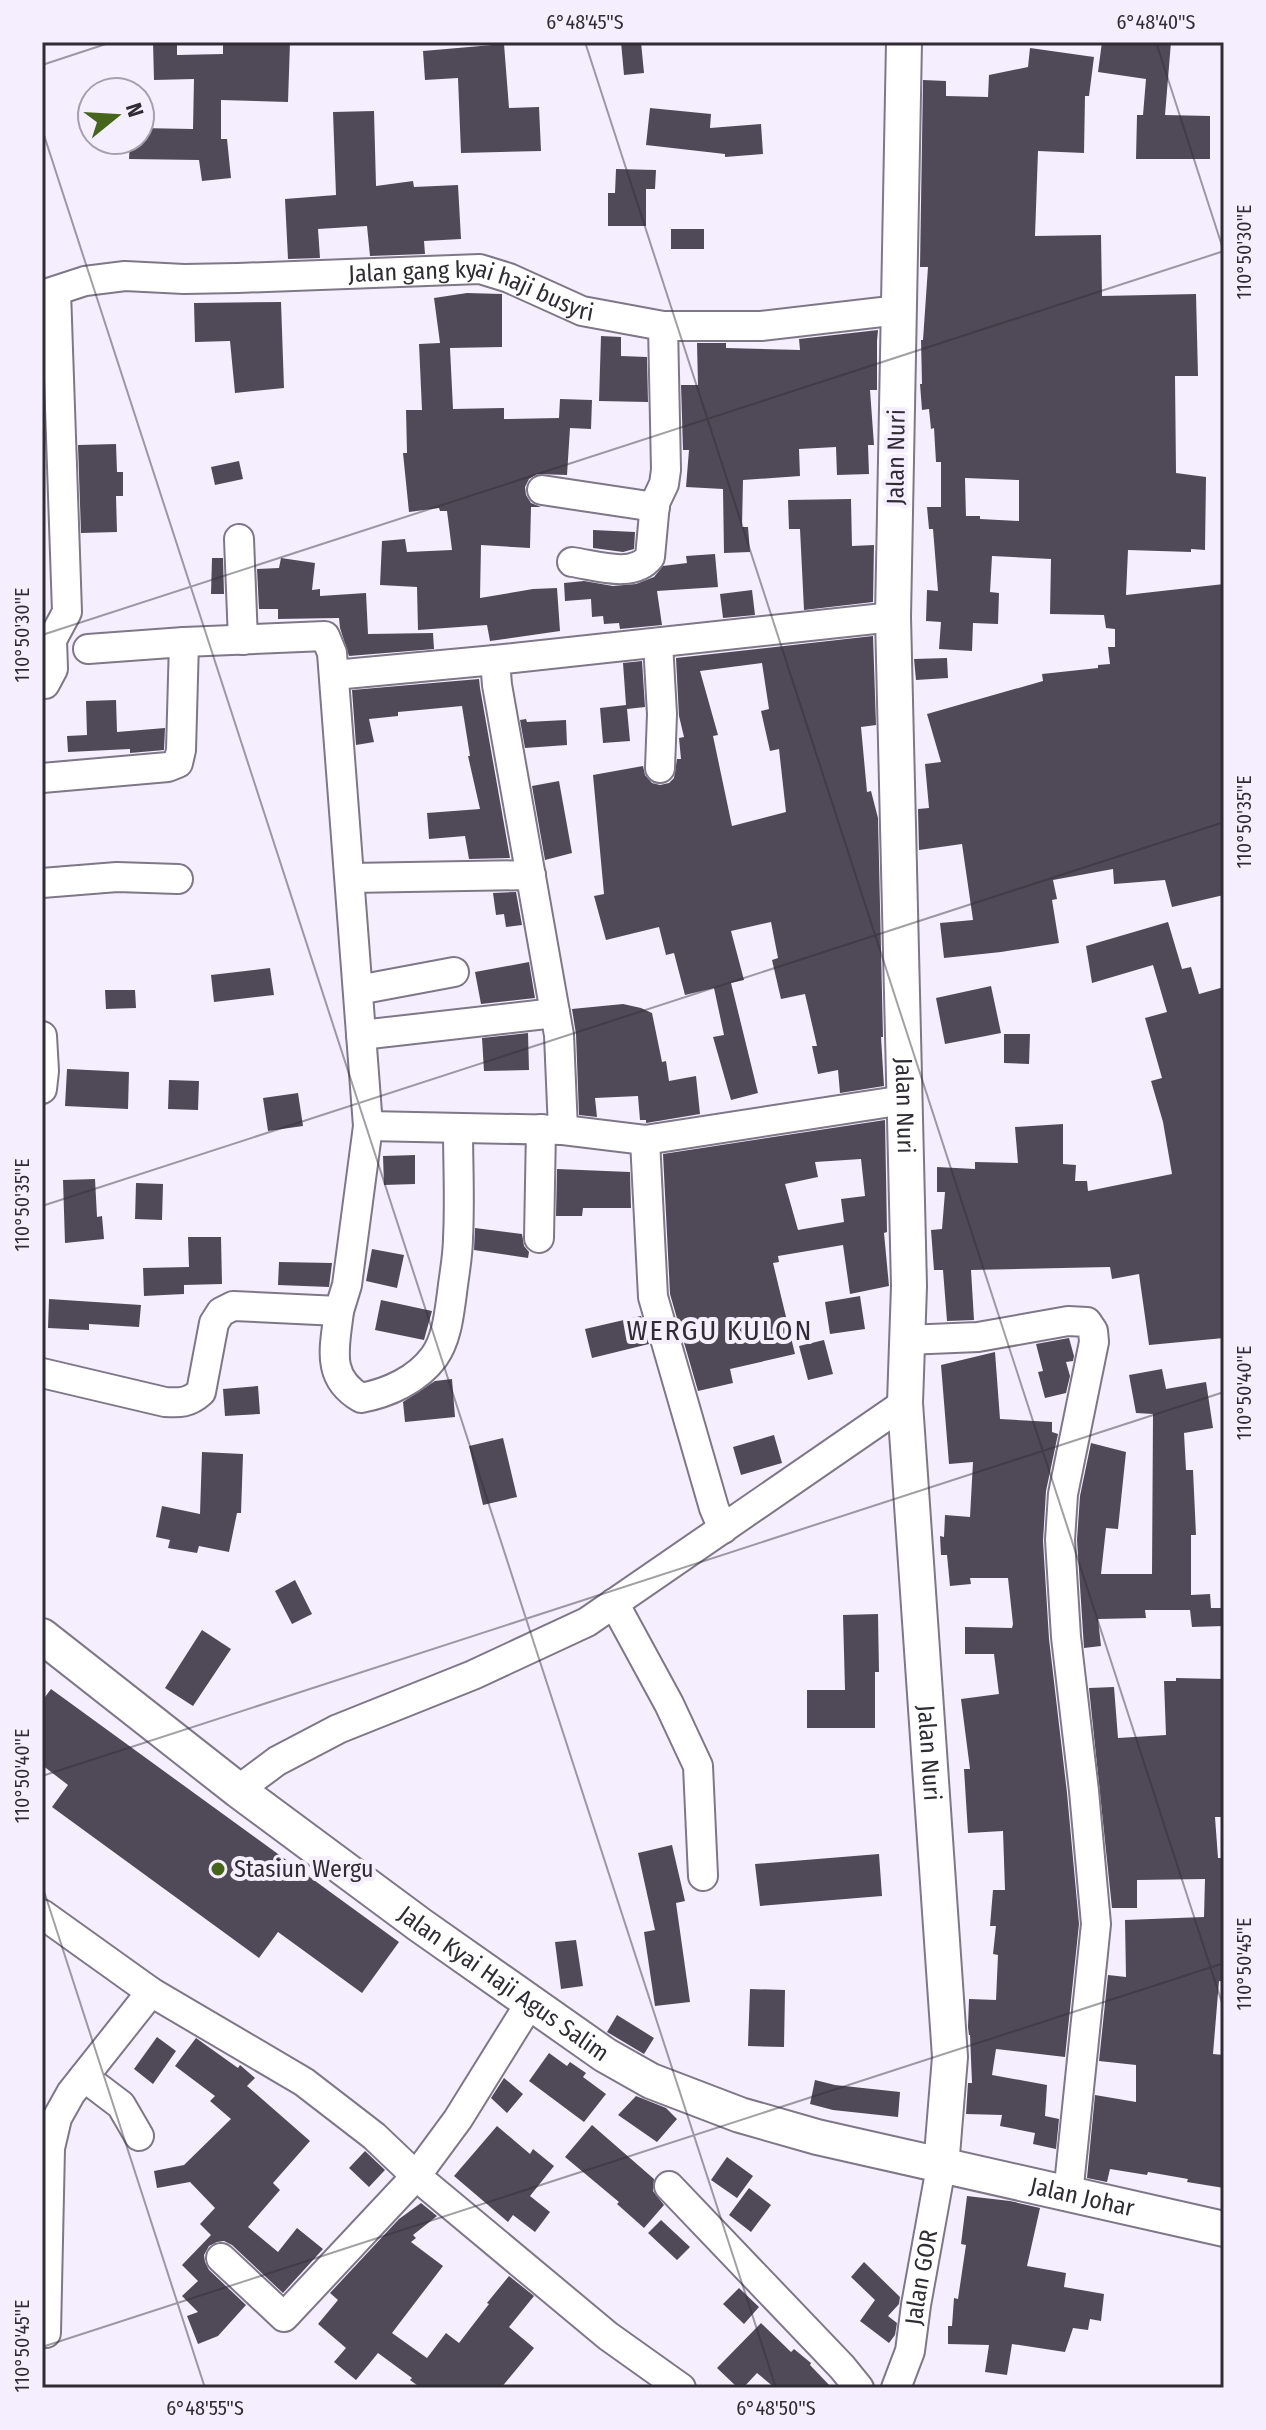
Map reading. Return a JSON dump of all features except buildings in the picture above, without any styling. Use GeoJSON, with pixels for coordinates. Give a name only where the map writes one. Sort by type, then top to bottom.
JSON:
{"type":"FeatureCollection","features":[{"type":"Feature","properties":{"kind":"street","name":"Jalan Nuri"},"geometry":{"type":"LineString","coordinates":[[904,42],[893,617],[909,1286],[905,1403],[950,2057],[941,2167]]}},
{"type":"Feature","properties":{"kind":"street","name":"Jalan gang kyai haji busyri"},"geometry":{"type":"LineString","coordinates":[[49,293],[85,281],[125,276],[238,278],[480,269],[509,278],[582,311],[663,326],[761,326],[899,310]]}},
{"type":"Feature","properties":{"kind":"street"},"geometry":{"type":"LineString","coordinates":[[42,684],[45,684],[53,669],[52,640],[67,612],[49,293]]}},
{"type":"Feature","properties":{"kind":"street"},"geometry":{"type":"LineString","coordinates":[[572,562],[628,568],[641,565],[650,557],[655,507],[666,470],[663,326]]}},
{"type":"Feature","properties":{"kind":"street"},"geometry":{"type":"LineString","coordinates":[[542,490],[655,507]]}},
{"type":"Feature","properties":{"kind":"street"},"geometry":{"type":"LineString","coordinates":[[239,539],[243,640]]}},
{"type":"Feature","properties":{"kind":"street"},"geometry":{"type":"LineString","coordinates":[[334,675],[893,617]]}},
{"type":"Feature","properties":{"kind":"street"},"geometry":{"type":"LineString","coordinates":[[88,649],[325,636],[332,653],[368,1126],[347,1285],[339,1311],[335,1346],[339,1379],[346,1389],[361,1398],[376,1395],[424,1369],[436,1354],[449,1318],[458,1241],[458,1128]]}},
{"type":"Feature","properties":{"kind":"street"},"geometry":{"type":"LineString","coordinates":[[42,778],[168,767],[178,763],[184,642]]}},
{"type":"Feature","properties":{"kind":"street"},"geometry":{"type":"LineString","coordinates":[[658,643],[662,714],[660,768]]}},
{"type":"Feature","properties":{"kind":"street"},"geometry":{"type":"LineString","coordinates":[[495,660],[559,1035],[539,1238]]}},
{"type":"Feature","properties":{"kind":"street"},"geometry":{"type":"LineString","coordinates":[[350,878],[531,875]]}},
{"type":"Feature","properties":{"kind":"street"},"geometry":{"type":"LineString","coordinates":[[42,883],[117,877],[178,879]]}},
{"type":"Feature","properties":{"kind":"street"},"geometry":{"type":"LineString","coordinates":[[358,990],[454,972]]}},
{"type":"Feature","properties":{"kind":"street"},"geometry":{"type":"LineString","coordinates":[[361,1035],[555,1013]]}},
{"type":"Feature","properties":{"kind":"street"},"geometry":{"type":"LineString","coordinates":[[42,1036],[42,1089]]}},
{"type":"Feature","properties":{"kind":"street"},"geometry":{"type":"LineString","coordinates":[[368,1126],[552,1130],[645,1140],[904,1100]]}},
{"type":"Feature","properties":{"kind":"street"},"geometry":{"type":"LineString","coordinates":[[645,1140],[653,1297],[723,1529]]}},
{"type":"Feature","properties":{"kind":"street"},"geometry":{"type":"LineString","coordinates":[[42,1373],[165,1402],[183,1403],[201,1392],[214,1323],[221,1312],[233,1306],[339,1311]]}},
{"type":"Feature","properties":{"kind":"street"},"geometry":{"type":"LineString","coordinates":[[906,1340],[978,1337],[1068,1321],[1087,1322],[1093,1331],[1089,1370],[1063,1494],[1060,1540],[1066,1637],[1096,1924],[1068,2195]]}},
{"type":"Feature","properties":{"kind":"street"},"geometry":{"type":"LineString","coordinates":[[238,1790],[277,1761],[338,1729],[473,1675],[587,1622],[905,1403]]}},
{"type":"Feature","properties":{"kind":"street"},"geometry":{"type":"LineString","coordinates":[[614,1603],[669,1704],[698,1766],[703,1876]]}},
{"type":"Feature","properties":{"kind":"street","name":"Jalan Kyai Haji Agus Salim"},"geometry":{"type":"LineString","coordinates":[[42,1636],[238,1790],[420,1925],[605,2055],[651,2081],[740,2115],[941,2167]]}},
{"type":"Feature","properties":{"kind":"street"},"geometry":{"type":"LineString","coordinates":[[42,1914],[151,1992],[304,2082],[374,2136],[416,2176],[608,2336],[681,2388]]}},
{"type":"Feature","properties":{"kind":"street"},"geometry":{"type":"LineString","coordinates":[[46,2333],[50,2148],[57,2118],[71,2093],[151,1992]]}},
{"type":"Feature","properties":{"kind":"street"},"geometry":{"type":"LineString","coordinates":[[221,2258],[284,2317],[416,2176],[458,2119],[530,2003]]}},
{"type":"Feature","properties":{"kind":"street"},"geometry":{"type":"LineString","coordinates":[[84,2077],[127,2111],[139,2136]]}},
{"type":"Feature","properties":{"kind":"street","name":"Jalan Johar"},"geometry":{"type":"LineString","coordinates":[[941,2167],[1224,2229]]}},
{"type":"Feature","properties":{"kind":"street","name":"Jalan GOR"},"geometry":{"type":"LineString","coordinates":[[896,2388],[910,2351],[941,2167]]}},
{"type":"Feature","properties":{"kind":"street"},"geometry":{"type":"LineString","coordinates":[[669,2186],[859,2388]]}},
{"type":"Feature","properties":{"kind":"place","name":"Stasiun Wergu"},"geometry":{"type":"Point","coordinates":[218,1869]}},
{"type":"Feature","properties":{"kind":"district","name":"WERGU KULON"},"geometry":{"type":"Point","coordinates":[720,1330]}}]}
